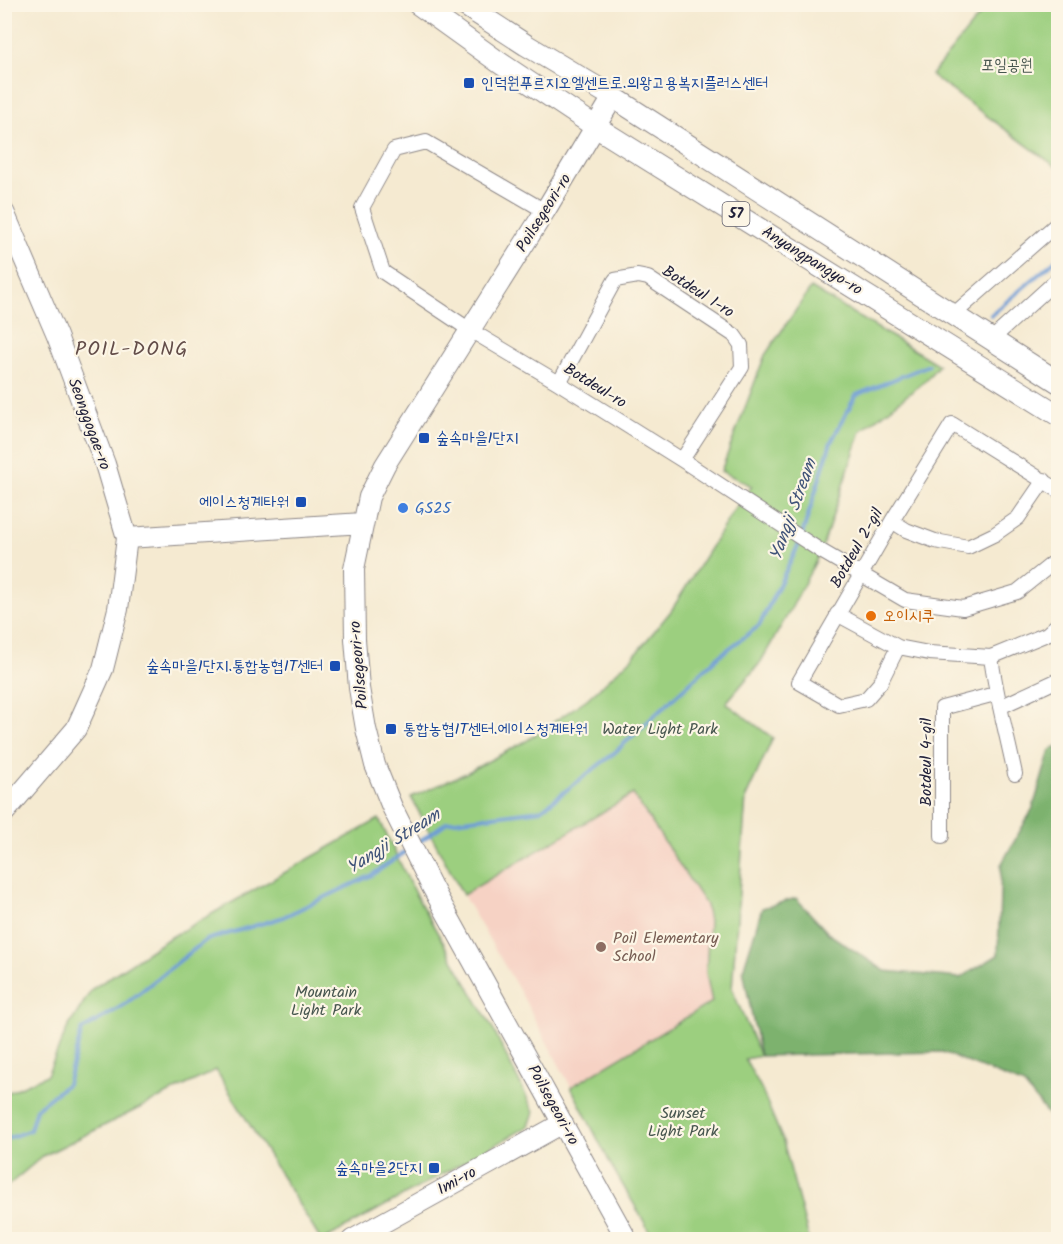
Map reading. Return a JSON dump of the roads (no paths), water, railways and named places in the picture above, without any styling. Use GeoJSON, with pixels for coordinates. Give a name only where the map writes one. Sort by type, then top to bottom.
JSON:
{"type":"FeatureCollection","features":[{"type":"Feature","properties":{"kind":"main road","name":"Anyangpangyo-ro"},"geometry":{"type":"LineString","coordinates":[[418,4],[500,63],[597,127],[1059,415]]}},
{"type":"Feature","properties":{"kind":"main road","name":"Anyangpangyo-ro"},"geometry":{"type":"LineString","coordinates":[[463,4],[613,97],[1059,382]]}},
{"type":"Feature","properties":{"kind":"street","name":"Poilsegeori-ro"},"geometry":{"type":"LineString","coordinates":[[613,97],[545,211],[385,465],[369,496],[354,569],[355,639],[359,688],[375,765],[392,807],[627,1239]]}},
{"type":"Feature","properties":{"kind":"street","name":"Botdeul-ro"},"geometry":{"type":"LineString","coordinates":[[545,211],[426,142],[394,150],[362,208],[383,272],[470,330],[682,460],[808,543],[905,600],[963,608],[1017,592],[1059,560]]}},
{"type":"Feature","properties":{"kind":"street","name":"Seonggogae-ro"},"geometry":{"type":"LineString","coordinates":[[4,212],[65,357],[105,464],[127,538],[118,609],[103,669],[76,729],[4,813]]}},
{"type":"Feature","properties":{"kind":"street"},"geometry":{"type":"LineString","coordinates":[[953,315],[1059,223]]}},
{"type":"Feature","properties":{"kind":"street","name":"Botdeul 1-ro"},"geometry":{"type":"LineString","coordinates":[[559,383],[615,280],[638,276],[648,278],[735,335],[741,345],[742,368],[682,460]]}},
{"type":"Feature","properties":{"kind":"street"},"geometry":{"type":"LineString","coordinates":[[992,339],[1059,279]]}},
{"type":"Feature","properties":{"kind":"street","name":"Botdeul 2-gil"},"geometry":{"type":"LineString","coordinates":[[898,647],[880,683],[866,699],[839,705],[799,682],[892,521],[952,424],[1059,490]]}},
{"type":"Feature","properties":{"kind":"street"},"geometry":{"type":"LineString","coordinates":[[892,521],[906,530],[935,541],[968,547],[995,534],[1018,518],[1044,480]]}},
{"type":"Feature","properties":{"kind":"street"},"geometry":{"type":"LineString","coordinates":[[127,538],[363,523]]}},
{"type":"Feature","properties":{"kind":"street"},"geometry":{"type":"LineString","coordinates":[[837,614],[898,647],[929,653],[991,657],[1047,634],[1059,624]]}},
{"type":"Feature","properties":{"kind":"street"},"geometry":{"type":"LineString","coordinates":[[991,657],[1015,774]]}},
{"type":"Feature","properties":{"kind":"street","name":"Botdeul 4-gil"},"geometry":{"type":"LineString","coordinates":[[942,836],[942,708],[998,700],[1059,680]]}},
{"type":"Feature","properties":{"kind":"street","name":"Imi-ro"},"geometry":{"type":"LineString","coordinates":[[352,1239],[563,1123]]}},
{"type":"Feature","properties":{"kind":"waterway","name":"Yangji Stream"},"geometry":{"type":"LineString","coordinates":[[991,315],[1058,258]]}},
{"type":"Feature","properties":{"kind":"waterway","name":"Yangji Stream"},"geometry":{"type":"LineString","coordinates":[[802,535],[831,442],[856,395],[929,365]]}},
{"type":"Feature","properties":{"kind":"waterway","name":"Yangji Stream"},"geometry":{"type":"LineString","coordinates":[[416,844],[447,822],[541,810],[613,754],[719,656],[759,626],[800,542]]}},
{"type":"Feature","properties":{"kind":"waterway","name":"Yangji Stream"},"geometry":{"type":"LineString","coordinates":[[4,1140],[30,1130],[36,1109],[67,1084],[82,1030],[124,1005],[206,940],[281,918],[372,875],[408,850]]}},
{"type":"Feature","properties":{"kind":"place","name":"인덕원푸르지오엘센트로.의왕고용복지플러스센터"},"geometry":{"type":"Point","coordinates":[469,83]}},
{"type":"Feature","properties":{"kind":"place","name":"숲속마을1단지"},"geometry":{"type":"Point","coordinates":[424,438]}},
{"type":"Feature","properties":{"kind":"place","name":"에이스청계타워"},"geometry":{"type":"Point","coordinates":[301,502]}},
{"type":"Feature","properties":{"kind":"place","name":"GS25"},"geometry":{"type":"Point","coordinates":[403,508]}},
{"type":"Feature","properties":{"kind":"place","name":"오이시쿠"},"geometry":{"type":"Point","coordinates":[871,616]}},
{"type":"Feature","properties":{"kind":"place","name":"숲속마을1단지.통합농협IT센터"},"geometry":{"type":"Point","coordinates":[335,666]}},
{"type":"Feature","properties":{"kind":"place","name":"통합농협IT센터.에이스청계타워"},"geometry":{"type":"Point","coordinates":[391,729]}},
{"type":"Feature","properties":{"kind":"place","name":"Poil Elementary School"},"geometry":{"type":"Point","coordinates":[601,947]}},
{"type":"Feature","properties":{"kind":"place","name":"숲속마을2단지"},"geometry":{"type":"Point","coordinates":[434,1168]}},
{"type":"Feature","properties":{"kind":"district","name":"POIL-DONG"},"geometry":{"type":"Point","coordinates":[132,350]}},
{"type":"Feature","properties":{"kind":"park label","name":"포일공원"},"geometry":{"type":"Point","coordinates":[1007,65]}},
{"type":"Feature","properties":{"kind":"park label","name":"Water Light Park"},"geometry":{"type":"Point","coordinates":[660,729]}},
{"type":"Feature","properties":{"kind":"park label","name":"Mountain Light Park"},"geometry":{"type":"Point","coordinates":[326,1001]}},
{"type":"Feature","properties":{"kind":"park label","name":"Sunset Light Park"},"geometry":{"type":"Point","coordinates":[683,1122]}}]}
